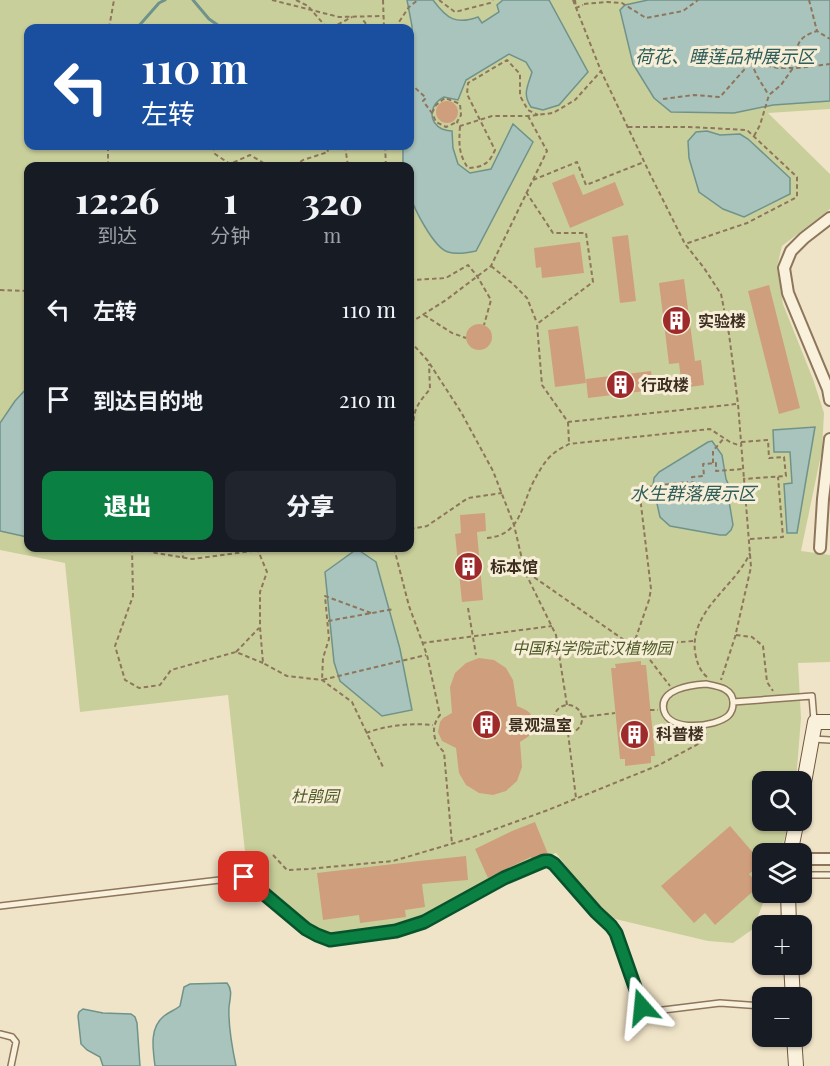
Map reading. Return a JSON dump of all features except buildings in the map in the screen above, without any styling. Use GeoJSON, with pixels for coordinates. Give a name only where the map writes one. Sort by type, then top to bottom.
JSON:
{"type":"FeatureCollection","features":[{"type":"Feature","properties":{"kind":"street"},"geometry":{"type":"LineString","coordinates":[[830,218],[791,251],[784,268],[788,293],[828,389],[830,400]]}},
{"type":"Feature","properties":{"kind":"street"},"geometry":{"type":"LineString","coordinates":[[820,548],[830,439]]}},
{"type":"Feature","properties":{"kind":"street"},"geometry":{"type":"LineString","coordinates":[[806,771],[814,722],[830,722]]}},
{"type":"Feature","properties":{"kind":"street"},"geometry":{"type":"LineString","coordinates":[[812,859],[830,859]]}},
{"type":"Feature","properties":{"kind":"street"},"geometry":{"type":"LineString","coordinates":[[795,1047],[796,1066]]}},
{"type":"Feature","properties":{"kind":"lane"},"geometry":{"type":"LineString","coordinates":[[697,685],[714,686],[730,694],[733,702],[732,709],[726,718],[707,724],[686,725],[673,722],[665,714],[664,709],[665,700],[674,691],[697,685]]}},
{"type":"Feature","properties":{"kind":"lane"},"geometry":{"type":"LineString","coordinates":[[733,702],[813,696],[814,722]]}},
{"type":"Feature","properties":{"kind":"lane"},"geometry":{"type":"LineString","coordinates":[[811,739],[830,740]]}},
{"type":"Feature","properties":{"kind":"lane"},"geometry":{"type":"LineString","coordinates":[[0,906],[244,877],[306,929],[324,938],[336,940],[378,935],[412,927],[504,878],[549,861],[616,933],[644,1010],[655,1011],[720,1004],[752,1006]]}},
{"type":"Feature","properties":{"kind":"lane"},"geometry":{"type":"LineString","coordinates":[[812,875],[830,875]]}},
{"type":"Feature","properties":{"kind":"lane"},"geometry":{"type":"LineString","coordinates":[[0,1034],[12,1037],[16,1042],[11,1066]]}},
{"type":"Feature","properties":{"kind":"path"},"geometry":{"type":"LineString","coordinates":[[110,24],[114,0]]}},
{"type":"Feature","properties":{"kind":"path"},"geometry":{"type":"LineString","coordinates":[[273,0],[339,17],[384,16]]}},
{"type":"Feature","properties":{"kind":"path"},"geometry":{"type":"LineString","coordinates":[[296,0],[308,6],[325,24]]}},
{"type":"Feature","properties":{"kind":"path"},"geometry":{"type":"LineString","coordinates":[[383,0],[384,24]]}},
{"type":"Feature","properties":{"kind":"path"},"geometry":{"type":"LineString","coordinates":[[398,24],[418,0]]}},
{"type":"Feature","properties":{"kind":"path"},"geometry":{"type":"LineString","coordinates":[[439,0],[455,12],[493,0]]}},
{"type":"Feature","properties":{"kind":"path"},"geometry":{"type":"LineString","coordinates":[[574,0],[601,71],[644,162],[685,244],[721,294],[738,404],[751,567],[736,635],[720,685]]}},
{"type":"Feature","properties":{"kind":"path"},"geometry":{"type":"LineString","coordinates":[[576,8],[594,0]]}},
{"type":"Feature","properties":{"kind":"path"},"geometry":{"type":"LineString","coordinates":[[584,4],[622,3],[646,18],[683,11],[698,0]]}},
{"type":"Feature","properties":{"kind":"path"},"geometry":{"type":"LineString","coordinates":[[809,0],[817,31],[830,39]]}},
{"type":"Feature","properties":{"kind":"path"},"geometry":{"type":"LineString","coordinates":[[338,24],[354,17]]}},
{"type":"Feature","properties":{"kind":"path"},"geometry":{"type":"LineString","coordinates":[[754,136],[760,125],[769,95],[795,68],[796,49],[802,38],[817,31]]}},
{"type":"Feature","properties":{"kind":"path"},"geometry":{"type":"LineString","coordinates":[[457,122],[460,126],[459,142],[462,159],[468,168],[482,167],[491,159],[495,150],[467,94],[468,83],[507,60],[520,74],[520,96],[528,110],[538,115]]}},
{"type":"Feature","properties":{"kind":"path"},"geometry":{"type":"LineString","coordinates":[[751,62],[778,68],[830,64]]}},
{"type":"Feature","properties":{"kind":"path"},"geometry":{"type":"LineString","coordinates":[[751,62],[769,95]]}},
{"type":"Feature","properties":{"kind":"path"},"geometry":{"type":"LineString","coordinates":[[663,99],[694,95],[720,97],[751,62]]}},
{"type":"Feature","properties":{"kind":"path"},"geometry":{"type":"LineString","coordinates":[[460,126],[492,116],[553,113],[574,100],[601,71]]}},
{"type":"Feature","properties":{"kind":"path"},"geometry":{"type":"LineString","coordinates":[[414,87],[426,98],[423,101],[436,122],[446,127],[457,122],[461,115],[460,104],[445,98],[436,105],[432,113]]}},
{"type":"Feature","properties":{"kind":"path"},"geometry":{"type":"LineString","coordinates":[[414,321],[491,266],[547,151],[528,116]]}},
{"type":"Feature","properties":{"kind":"path"},"geometry":{"type":"LineString","coordinates":[[627,127],[747,129],[797,177],[796,197],[747,223],[685,244]]}},
{"type":"Feature","properties":{"kind":"path"},"geometry":{"type":"LineString","coordinates":[[214,150],[215,154],[227,162]]}},
{"type":"Feature","properties":{"kind":"path"},"geometry":{"type":"LineString","coordinates":[[300,162],[328,152],[328,150]]}},
{"type":"Feature","properties":{"kind":"path"},"geometry":{"type":"LineString","coordinates":[[234,162],[250,155],[262,162]]}},
{"type":"Feature","properties":{"kind":"path"},"geometry":{"type":"LineString","coordinates":[[532,180],[577,162],[586,185],[644,162]]}},
{"type":"Feature","properties":{"kind":"path"},"geometry":{"type":"LineString","coordinates":[[526,192],[553,233],[586,233],[592,282],[537,324]]}},
{"type":"Feature","properties":{"kind":"path"},"geometry":{"type":"LineString","coordinates":[[414,280],[446,278],[468,265],[491,300],[484,325]]}},
{"type":"Feature","properties":{"kind":"path"},"geometry":{"type":"LineString","coordinates":[[491,266],[527,298],[537,324],[542,385],[568,422],[569,444]]}},
{"type":"Feature","properties":{"kind":"path"},"geometry":{"type":"LineString","coordinates":[[0,290],[24,291]]}},
{"type":"Feature","properties":{"kind":"path"},"geometry":{"type":"LineString","coordinates":[[423,315],[452,333],[466,338]]}},
{"type":"Feature","properties":{"kind":"path"},"geometry":{"type":"LineString","coordinates":[[414,345],[428,361],[461,412],[493,471],[514,525],[525,572],[556,634],[567,705]]}},
{"type":"Feature","properties":{"kind":"path"},"geometry":{"type":"LineString","coordinates":[[414,424],[416,410],[430,389],[428,361]]}},
{"type":"Feature","properties":{"kind":"path"},"geometry":{"type":"LineString","coordinates":[[568,422],[738,404]]}},
{"type":"Feature","properties":{"kind":"path"},"geometry":{"type":"LineString","coordinates":[[487,538],[499,537],[508,532],[514,525],[535,478],[552,454],[569,444],[710,429],[724,438],[741,444],[768,440],[769,458],[784,457],[786,476],[743,479]]}},
{"type":"Feature","properties":{"kind":"path"},"geometry":{"type":"LineString","coordinates":[[724,438],[712,451],[716,471],[743,469]]}},
{"type":"Feature","properties":{"kind":"path"},"geometry":{"type":"LineString","coordinates":[[633,646],[651,589],[639,488],[687,482],[687,492],[693,492],[692,477],[704,476],[703,464],[713,463]]}},
{"type":"Feature","properties":{"kind":"path"},"geometry":{"type":"LineString","coordinates":[[749,539],[783,537],[778,477]]}},
{"type":"Feature","properties":{"kind":"path"},"geometry":{"type":"LineString","coordinates":[[414,528],[427,526],[468,498],[502,493]]}},
{"type":"Feature","properties":{"kind":"path"},"geometry":{"type":"LineString","coordinates":[[132,552],[133,596],[115,646],[125,680],[139,688],[160,685],[171,670],[236,652],[260,627]]}},
{"type":"Feature","properties":{"kind":"path"},"geometry":{"type":"LineString","coordinates":[[153,552],[192,559],[238,552]]}},
{"type":"Feature","properties":{"kind":"path"},"geometry":{"type":"LineString","coordinates":[[182,552],[183,558]]}},
{"type":"Feature","properties":{"kind":"path"},"geometry":{"type":"LineString","coordinates":[[259,552],[267,572],[260,592],[262,663]]}},
{"type":"Feature","properties":{"kind":"path"},"geometry":{"type":"LineString","coordinates":[[395,552],[409,606],[427,655],[440,715],[435,720],[433,734],[438,746],[444,752],[452,844]]}},
{"type":"Feature","properties":{"kind":"path"},"geometry":{"type":"LineString","coordinates":[[712,680],[704,675],[697,662],[694,641],[699,625],[711,603],[745,564],[750,553]]}},
{"type":"Feature","properties":{"kind":"path"},"geometry":{"type":"LineString","coordinates":[[525,572],[647,656],[674,691]]}},
{"type":"Feature","properties":{"kind":"path"},"geometry":{"type":"LineString","coordinates":[[322,680],[323,658],[329,639],[325,596],[370,613]]}},
{"type":"Feature","properties":{"kind":"path"},"geometry":{"type":"LineString","coordinates":[[468,608],[476,655]]}},
{"type":"Feature","properties":{"kind":"path"},"geometry":{"type":"LineString","coordinates":[[328,621],[394,609]]}},
{"type":"Feature","properties":{"kind":"path"},"geometry":{"type":"LineString","coordinates":[[422,643],[552,626]]}},
{"type":"Feature","properties":{"kind":"path"},"geometry":{"type":"LineString","coordinates":[[736,635],[752,637],[763,646],[767,682],[777,699]]}},
{"type":"Feature","properties":{"kind":"path"},"geometry":{"type":"LineString","coordinates":[[633,646],[694,641]]}},
{"type":"Feature","properties":{"kind":"path"},"geometry":{"type":"LineString","coordinates":[[236,652],[287,676],[322,680],[427,655]]}},
{"type":"Feature","properties":{"kind":"path"},"geometry":{"type":"LineString","coordinates":[[322,680],[352,702],[383,767]]}},
{"type":"Feature","properties":{"kind":"path"},"geometry":{"type":"LineString","coordinates":[[567,705],[577,708],[581,717],[576,730],[568,733],[559,729],[554,720],[558,708],[567,705]]}},
{"type":"Feature","properties":{"kind":"path"},"geometry":{"type":"LineString","coordinates":[[581,717],[615,713]]}},
{"type":"Feature","properties":{"kind":"path"},"geometry":{"type":"LineString","coordinates":[[534,722],[554,720]]}},
{"type":"Feature","properties":{"kind":"path"},"geometry":{"type":"LineString","coordinates":[[366,733],[402,724],[435,725]]}},
{"type":"Feature","properties":{"kind":"path"},"geometry":{"type":"LineString","coordinates":[[568,733],[576,798]]}},
{"type":"Feature","properties":{"kind":"path"},"geometry":{"type":"LineString","coordinates":[[273,855],[287,870],[393,861],[452,844],[608,786],[659,765],[700,743],[705,734]]}},
{"type":"Feature","properties":{"kind":"green space","name":"中国科学院武汉植物园"},"geometry":{"type":"Polygon","coordinates":[[[0,0],[830,0],[830,109],[768,113],[830,174],[830,209],[782,246],[777,267],[783,304],[824,413],[822,450],[801,551],[830,555],[830,662],[798,663],[801,718],[797,771],[752,771],[752,831],[787,831],[783,843],[752,843],[752,903],[763,903],[758,915],[752,915],[752,930],[733,943],[708,941],[611,918],[601,912],[556,853],[494,878],[409,924],[338,934],[324,932],[318,930],[268,892],[247,870],[228,695],[80,712],[65,563],[0,550],[0,0]]]}},
{"type":"Feature","properties":{"kind":"water"},"geometry":{"type":"Polygon","coordinates":[[[407,0],[433,0],[452,19],[464,20],[478,17],[482,23],[499,12],[497,5],[503,0],[549,0],[588,72],[559,105],[543,110],[531,107],[528,102],[527,90],[532,72],[526,62],[509,54],[466,80],[458,100],[444,97],[433,108],[434,122],[442,129],[452,131],[453,148],[458,164],[470,173],[491,169],[513,124],[533,142],[476,251],[455,253],[443,249],[425,227],[414,204],[414,162],[403,162],[403,150],[414,150],[414,24],[412,24],[407,0]]]}},
{"type":"Feature","properties":{"kind":"water","name":"荷花、睡莲品种展示区"},"geometry":{"type":"Polygon","coordinates":[[[648,0],[830,0],[830,101],[773,105],[734,113],[671,112],[654,98],[633,64],[620,10],[625,5],[648,0]]]}},
{"type":"Feature","properties":{"kind":"water"},"geometry":{"type":"Polygon","coordinates":[[[707,131],[720,135],[740,134],[748,139],[790,178],[790,194],[744,217],[723,209],[699,192],[689,158],[688,141],[696,132],[707,131]]]}},
{"type":"Feature","properties":{"kind":"water"},"geometry":{"type":"Polygon","coordinates":[[[24,391],[24,536],[0,531],[0,423],[24,391]]]}},
{"type":"Feature","properties":{"kind":"water"},"geometry":{"type":"Polygon","coordinates":[[[815,427],[797,533],[787,533],[784,484],[792,483],[790,452],[774,452],[773,430],[815,427]]]}},
{"type":"Feature","properties":{"kind":"water","name":"水生群落展示区"},"geometry":{"type":"Polygon","coordinates":[[[712,441],[722,455],[730,488],[729,501],[733,525],[726,535],[670,526],[660,517],[653,486],[654,478],[659,472],[712,441]]]}},
{"type":"Feature","properties":{"kind":"water"},"geometry":{"type":"Polygon","coordinates":[[[353,552],[361,552],[376,562],[400,649],[412,710],[382,716],[340,681],[334,662],[325,572],[353,552]]]}},
{"type":"Feature","properties":{"kind":"water"},"geometry":{"type":"Polygon","coordinates":[[[227,983],[231,991],[229,1022],[236,1066],[155,1066],[153,1039],[156,1026],[164,1016],[180,1006],[184,987],[190,984],[227,983]]]}},
{"type":"Feature","properties":{"kind":"water"},"geometry":{"type":"Polygon","coordinates":[[[83,1009],[103,1013],[131,1014],[135,1017],[140,1066],[103,1066],[100,1057],[81,1044],[78,1016],[83,1009]]]}},
{"type":"Feature","properties":{"kind":"waterway"},"geometry":{"type":"LineString","coordinates":[[141,24],[159,3],[165,0]]}},
{"type":"Feature","properties":{"kind":"waterway"},"geometry":{"type":"LineString","coordinates":[[193,0],[216,24]]}},
{"type":"Feature","properties":{"kind":"place","name":"实验楼"},"geometry":{"type":"Point","coordinates":[677,321]}},
{"type":"Feature","properties":{"kind":"place","name":"行政楼"},"geometry":{"type":"Point","coordinates":[620,385]}},
{"type":"Feature","properties":{"kind":"place","name":"标本馆"},"geometry":{"type":"Point","coordinates":[469,567]}},
{"type":"Feature","properties":{"kind":"place","name":"景观温室"},"geometry":{"type":"Point","coordinates":[487,725]}},
{"type":"Feature","properties":{"kind":"place","name":"科普楼"},"geometry":{"type":"Point","coordinates":[635,734]}},
{"type":"Feature","properties":{"kind":"route"},"geometry":{"type":"LineString","coordinates":[[244,877],[306,929],[324,938],[336,940],[378,935],[412,927],[504,878],[549,861],[616,933],[642,1007]]}},
{"type":"Feature","properties":{"kind":"park label","name":"杜鹃园"},"geometry":{"type":"Point","coordinates":[315,796]}}]}
